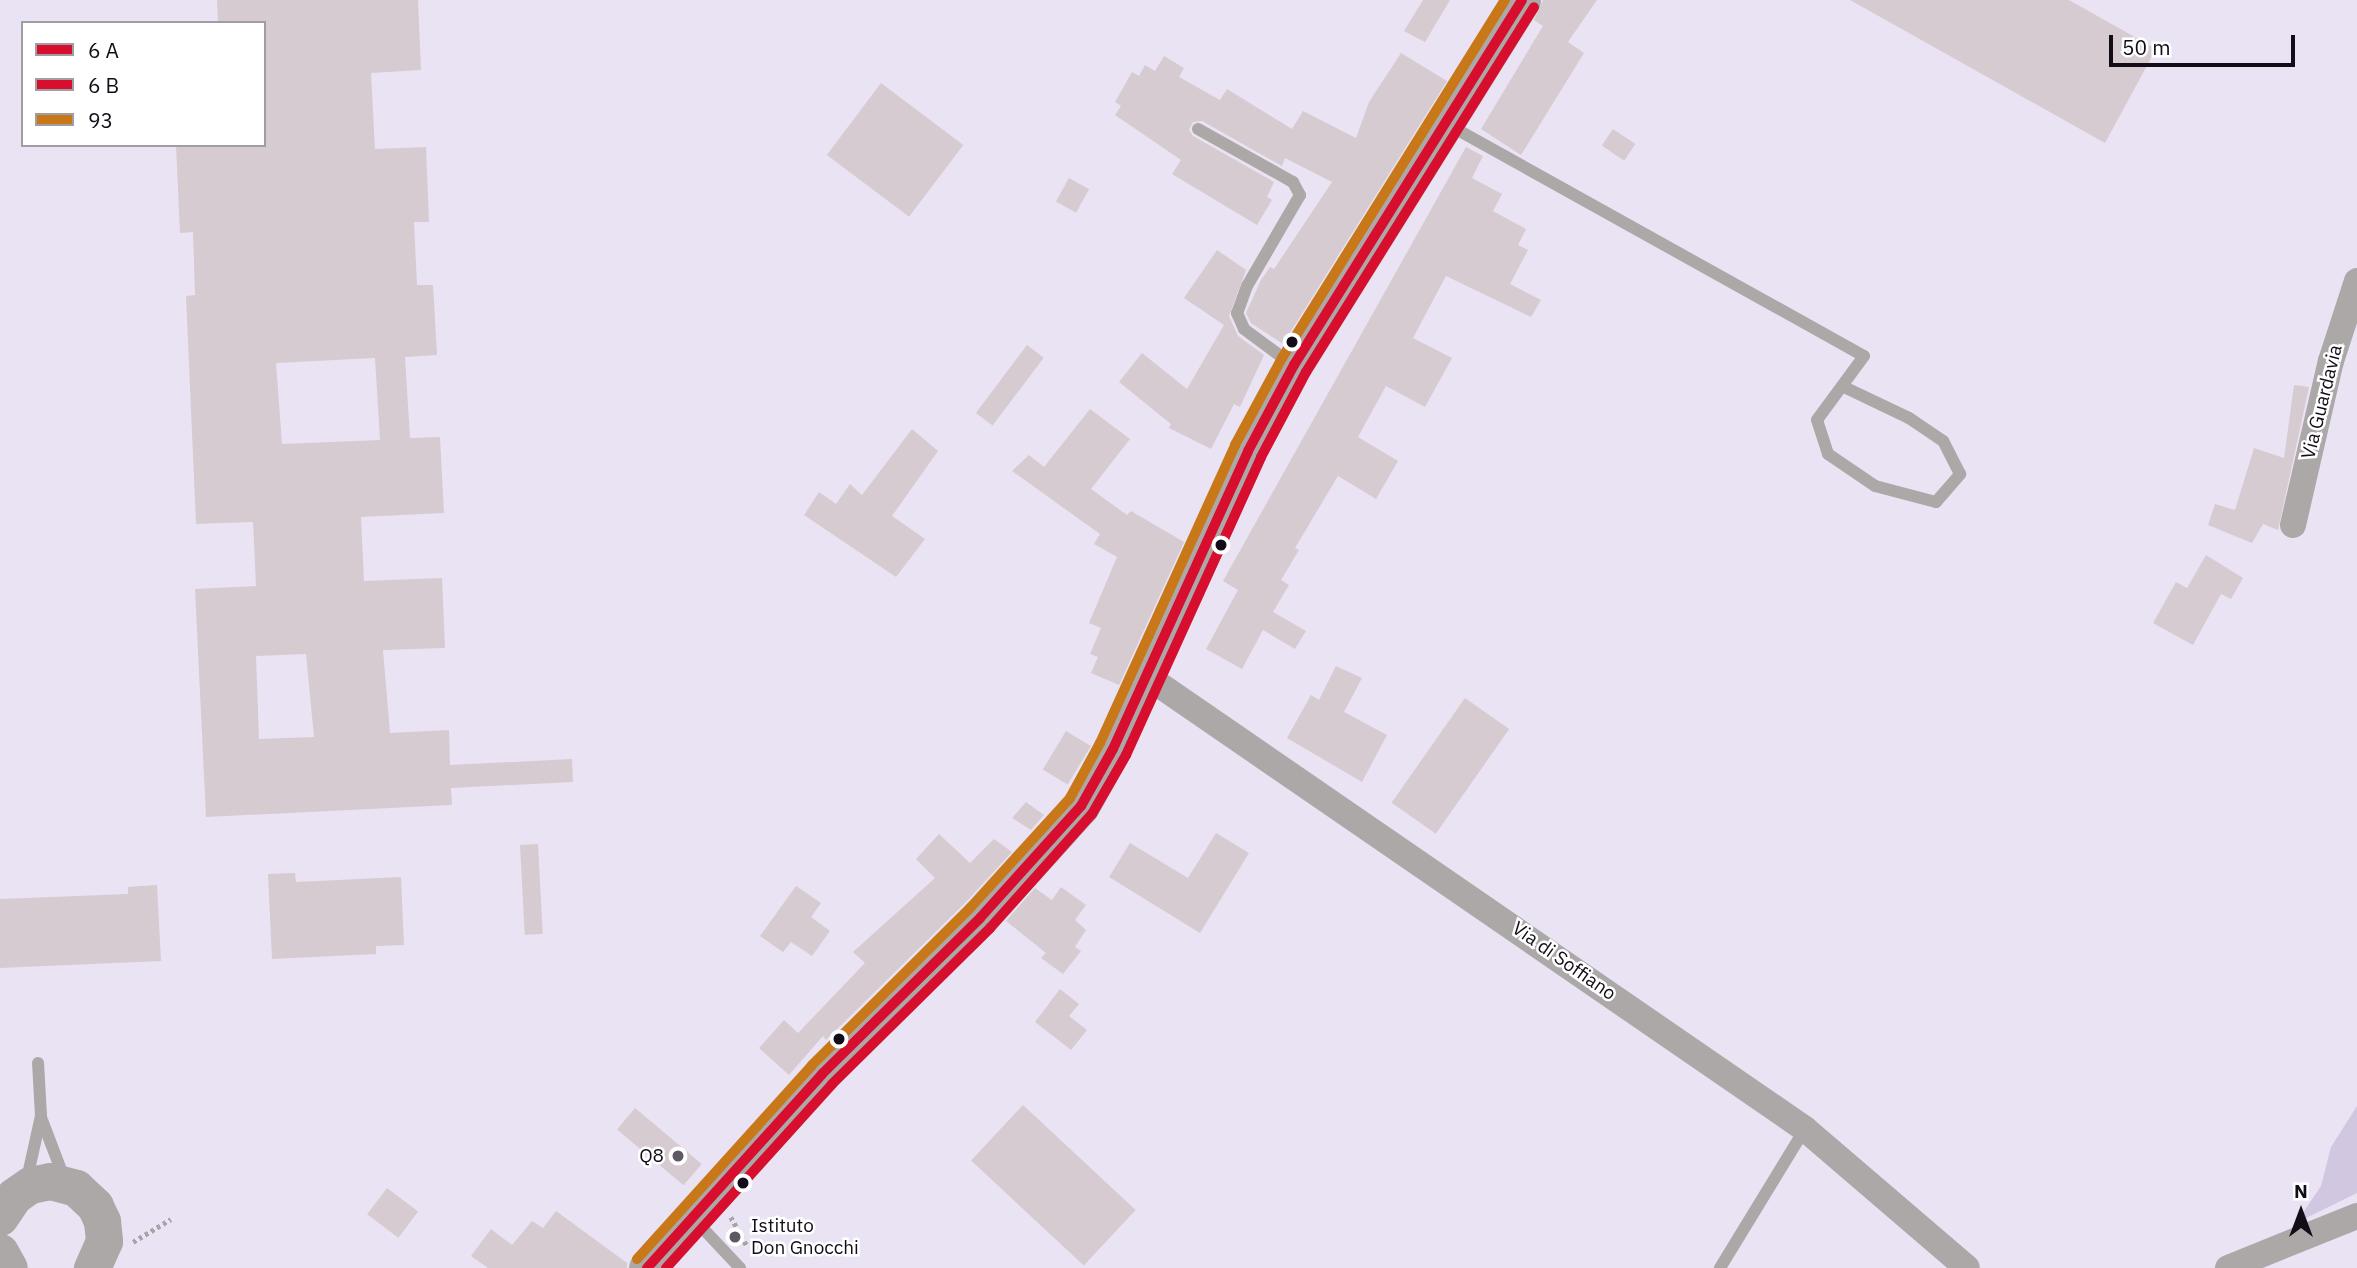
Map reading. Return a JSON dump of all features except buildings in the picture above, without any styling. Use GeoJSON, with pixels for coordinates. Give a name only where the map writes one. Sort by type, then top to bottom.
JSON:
{"type":"FeatureCollection","features":[{"type":"Feature","properties":{"kind":"street"},"geometry":{"type":"LineString","coordinates":[[647,1268],[831,1065],[1065,828],[1096,783],[1248,450],[1294,365],[1522,0]]}},
{"type":"Feature","properties":{"kind":"street","name":"Via Guardavia"},"geometry":{"type":"LineString","coordinates":[[2293,525],[2331,360],[2357,281]]}},
{"type":"Feature","properties":{"kind":"street","name":"Via di Soffiano"},"geometry":{"type":"LineString","coordinates":[[1145,675],[1805,1129],[1968,1268]]}},
{"type":"Feature","properties":{"kind":"street"},"geometry":{"type":"LineString","coordinates":[[7,1203],[40,1182],[68,1184],[84,1193],[102,1221],[104,1241],[92,1268]]}},
{"type":"Feature","properties":{"kind":"street"},"geometry":{"type":"LineString","coordinates":[[2228,1268],[2357,1216]]}},
{"type":"Feature","properties":{"kind":"lane"},"geometry":{"type":"LineString","coordinates":[[1444,122],[1864,356],[1816,420],[1828,454],[1875,486],[1937,502],[1960,474],[1943,442],[1909,418],[1842,386]]}},
{"type":"Feature","properties":{"kind":"lane"},"geometry":{"type":"LineString","coordinates":[[1198,129],[1293,182],[1300,195],[1247,286],[1237,313],[1244,329],[1294,365]]}},
{"type":"Feature","properties":{"kind":"lane"},"geometry":{"type":"LineString","coordinates":[[7,1203],[33,1163],[41,1116],[38,1063]]}},
{"type":"Feature","properties":{"kind":"lane"},"geometry":{"type":"LineString","coordinates":[[41,1116],[68,1184]]}},
{"type":"Feature","properties":{"kind":"lane"},"geometry":{"type":"LineString","coordinates":[[1720,1268],[1805,1129]]}},
{"type":"Feature","properties":{"kind":"lane"},"geometry":{"type":"LineString","coordinates":[[694,1219],[740,1268]]}},
{"type":"Feature","properties":{"kind":"path"},"geometry":{"type":"LineString","coordinates":[[124,1251],[141,1235],[171,1219]]}},
{"type":"Feature","properties":{"kind":"shaded area"},"geometry":{"type":"Polygon","coordinates":[[[2357,1106],[2357,1193],[2296,1223],[2321,1186],[2331,1147],[2357,1106]]]}},
{"type":"Feature","properties":{"kind":"transit line","name":"93"},"geometry":{"type":"LineString","coordinates":[[637,1259],[812,1065],[970,908],[1070,798],[1100,743],[1235,445],[1282,358],[1505,0]]}},
{"type":"Feature","properties":{"kind":"transit line"},"geometry":{"type":"LineString","coordinates":[[647,1268],[822,1074],[980,918],[1081,806],[1113,749],[1248,451],[1294,365],[1522,0]]}},
{"type":"Feature","properties":{"kind":"transit line"},"geometry":{"type":"LineString","coordinates":[[666,1268],[832,1084],[990,928],[1092,814],[1126,755],[1261,457],[1306,372],[1534,7]]}},
{"type":"Feature","properties":{"kind":"place","name":"Q8"},"geometry":{"type":"Point","coordinates":[678,1156]}},
{"type":"Feature","properties":{"kind":"place","name":"Istituto Don Gnocchi"},"geometry":{"type":"Point","coordinates":[735,1237]}}]}
